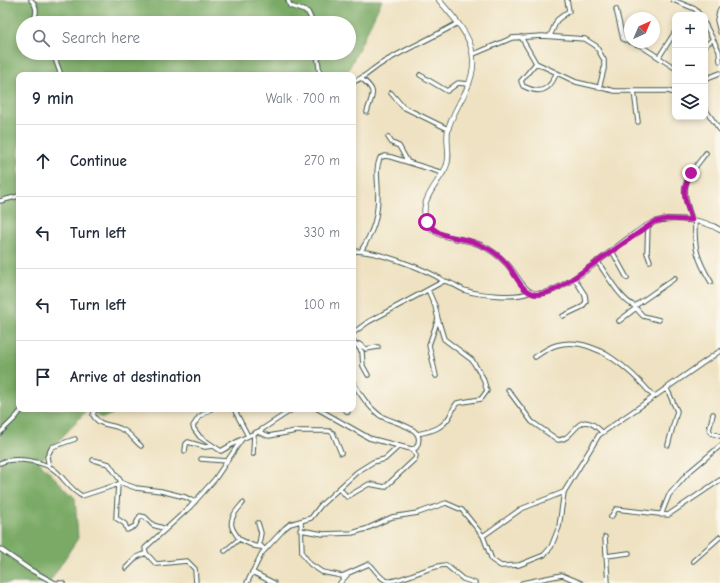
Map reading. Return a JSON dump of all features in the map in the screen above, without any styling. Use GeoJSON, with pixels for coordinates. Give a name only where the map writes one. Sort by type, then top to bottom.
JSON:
{"type":"FeatureCollection","features":[{"type":"Feature","properties":{"kind":"main road"},"geometry":{"type":"LineString","coordinates":[[439,0],[458,23],[474,54],[474,63],[469,84],[448,129],[446,141],[448,163],[426,202],[425,216],[427,222],[435,232],[473,242],[496,254],[507,263],[521,284],[530,292],[541,294],[574,278],[648,226],[667,219],[694,221],[710,225],[720,230]]}},
{"type":"Feature","properties":{"kind":"street"},"geometry":{"type":"LineString","coordinates":[[31,0],[34,3],[37,14],[36,16]]}},
{"type":"Feature","properties":{"kind":"street"},"geometry":{"type":"LineString","coordinates":[[288,0],[290,6],[308,12],[310,16]]}},
{"type":"Feature","properties":{"kind":"street"},"geometry":{"type":"LineString","coordinates":[[550,36],[557,20],[569,11],[567,0]]}},
{"type":"Feature","properties":{"kind":"street"},"geometry":{"type":"LineString","coordinates":[[674,0],[695,9],[698,12]]}},
{"type":"Feature","properties":{"kind":"street"},"geometry":{"type":"LineString","coordinates":[[616,9],[623,39],[641,46],[672,66]]}},
{"type":"Feature","properties":{"kind":"street"},"geometry":{"type":"LineString","coordinates":[[720,10],[717,20],[720,32]]}},
{"type":"Feature","properties":{"kind":"street"},"geometry":{"type":"LineString","coordinates":[[356,81],[362,79],[380,65],[458,23]]}},
{"type":"Feature","properties":{"kind":"street"},"geometry":{"type":"LineString","coordinates":[[708,30],[719,50],[720,61]]}},
{"type":"Feature","properties":{"kind":"street"},"geometry":{"type":"LineString","coordinates":[[474,54],[504,40],[521,37],[550,36],[586,39],[592,42],[604,60],[605,65],[599,88]]}},
{"type":"Feature","properties":{"kind":"street"},"geometry":{"type":"LineString","coordinates":[[521,37],[536,63],[556,74],[599,88],[672,93]]}},
{"type":"Feature","properties":{"kind":"street"},"geometry":{"type":"LineString","coordinates":[[659,57],[672,37]]}},
{"type":"Feature","properties":{"kind":"street"},"geometry":{"type":"LineString","coordinates":[[708,43],[713,39]]}},
{"type":"Feature","properties":{"kind":"street"},"geometry":{"type":"LineString","coordinates":[[56,60],[60,72]]}},
{"type":"Feature","properties":{"kind":"street"},"geometry":{"type":"LineString","coordinates":[[318,60],[320,72]]}},
{"type":"Feature","properties":{"kind":"street"},"geometry":{"type":"LineString","coordinates":[[536,63],[521,81],[523,86],[533,90],[546,88],[551,85],[556,74]]}},
{"type":"Feature","properties":{"kind":"street"},"geometry":{"type":"LineString","coordinates":[[708,78],[720,73]]}},
{"type":"Feature","properties":{"kind":"street"},"geometry":{"type":"LineString","coordinates":[[420,74],[446,91],[458,83],[469,84]]}},
{"type":"Feature","properties":{"kind":"street"},"geometry":{"type":"LineString","coordinates":[[362,79],[371,86],[373,90],[367,112]]}},
{"type":"Feature","properties":{"kind":"street"},"geometry":{"type":"LineString","coordinates":[[634,91],[638,122]]}},
{"type":"Feature","properties":{"kind":"street"},"geometry":{"type":"LineString","coordinates":[[391,93],[403,107],[414,111],[448,129]]}},
{"type":"Feature","properties":{"kind":"street"},"geometry":{"type":"LineString","coordinates":[[708,113],[720,130]]}},
{"type":"Feature","properties":{"kind":"street"},"geometry":{"type":"LineString","coordinates":[[388,137],[392,143],[399,146],[408,162]]}},
{"type":"Feature","properties":{"kind":"street"},"geometry":{"type":"LineString","coordinates":[[706,153],[684,185],[684,198],[694,221],[698,258],[711,282]]}},
{"type":"Feature","properties":{"kind":"street"},"geometry":{"type":"LineString","coordinates":[[361,251],[371,235],[376,220],[378,191],[377,170],[380,158],[385,156],[443,172]]}},
{"type":"Feature","properties":{"kind":"street"},"geometry":{"type":"LineString","coordinates":[[0,201],[16,197]]}},
{"type":"Feature","properties":{"kind":"street"},"geometry":{"type":"LineString","coordinates":[[648,226],[647,253],[650,261]]}},
{"type":"Feature","properties":{"kind":"street"},"geometry":{"type":"LineString","coordinates":[[356,251],[361,251],[412,266],[464,290],[520,296],[530,292]]}},
{"type":"Feature","properties":{"kind":"street"},"geometry":{"type":"LineString","coordinates":[[612,251],[627,278]]}},
{"type":"Feature","properties":{"kind":"street"},"geometry":{"type":"LineString","coordinates":[[598,261],[612,283],[643,316],[660,320]]}},
{"type":"Feature","properties":{"kind":"street"},"geometry":{"type":"LineString","coordinates":[[563,316],[582,307],[586,302],[585,295],[574,278]]}},
{"type":"Feature","properties":{"kind":"street"},"geometry":{"type":"LineString","coordinates":[[619,321],[635,307],[675,278]]}},
{"type":"Feature","properties":{"kind":"street"},"geometry":{"type":"LineString","coordinates":[[356,331],[368,322],[444,281]]}},
{"type":"Feature","properties":{"kind":"street"},"geometry":{"type":"LineString","coordinates":[[417,434],[437,430],[445,423],[457,403],[481,399],[487,391],[483,378],[472,360],[444,339],[435,306],[428,290]]}},
{"type":"Feature","properties":{"kind":"street"},"geometry":{"type":"LineString","coordinates":[[436,376],[429,345],[438,319]]}},
{"type":"Feature","properties":{"kind":"street"},"geometry":{"type":"LineString","coordinates":[[356,342],[366,349],[378,347]]}},
{"type":"Feature","properties":{"kind":"street"},"geometry":{"type":"LineString","coordinates":[[535,357],[549,347],[566,343],[600,350],[620,364],[654,397]]}},
{"type":"Feature","properties":{"kind":"street"},"geometry":{"type":"LineString","coordinates":[[356,344],[362,352],[363,366],[368,375]]}},
{"type":"Feature","properties":{"kind":"street"},"geometry":{"type":"LineString","coordinates":[[300,530],[323,534],[354,533],[392,517],[418,513],[446,503],[458,508],[483,536],[492,560],[501,566],[522,564],[544,555],[551,547],[559,527],[564,492],[590,448],[602,432],[667,389],[720,351]]}},
{"type":"Feature","properties":{"kind":"street"},"geometry":{"type":"LineString","coordinates":[[340,489],[346,497],[369,484],[384,487],[415,459],[416,456],[414,448],[417,446],[417,434],[409,426],[379,416],[356,386]]}},
{"type":"Feature","properties":{"kind":"street"},"geometry":{"type":"LineString","coordinates":[[667,389],[677,411],[668,445]]}},
{"type":"Feature","properties":{"kind":"street"},"geometry":{"type":"LineString","coordinates":[[508,390],[532,422],[558,440],[561,440],[585,422],[594,424],[602,432]]}},
{"type":"Feature","properties":{"kind":"street"},"geometry":{"type":"LineString","coordinates":[[0,433],[7,425],[17,418],[20,412]]}},
{"type":"Feature","properties":{"kind":"street"},"geometry":{"type":"LineString","coordinates":[[94,412],[93,415],[95,418],[106,426],[121,428],[142,446]]}},
{"type":"Feature","properties":{"kind":"street"},"geometry":{"type":"LineString","coordinates":[[206,412],[199,417],[193,428],[200,436],[222,451],[258,432],[289,412]]}},
{"type":"Feature","properties":{"kind":"street"},"geometry":{"type":"LineString","coordinates":[[236,412],[248,436]]}},
{"type":"Feature","properties":{"kind":"street"},"geometry":{"type":"LineString","coordinates":[[323,412],[369,438],[398,447],[414,448]]}},
{"type":"Feature","properties":{"kind":"street"},"geometry":{"type":"LineString","coordinates":[[713,414],[710,432],[720,436]]}},
{"type":"Feature","properties":{"kind":"street"},"geometry":{"type":"LineString","coordinates":[[258,432],[269,436],[296,431],[329,431],[333,433],[341,453]]}},
{"type":"Feature","properties":{"kind":"street"},"geometry":{"type":"LineString","coordinates":[[253,454],[254,434]]}},
{"type":"Feature","properties":{"kind":"street"},"geometry":{"type":"LineString","coordinates":[[49,467],[47,457],[52,447],[75,439]]}},
{"type":"Feature","properties":{"kind":"street"},"geometry":{"type":"LineString","coordinates":[[196,583],[195,568],[187,561],[156,564],[144,551],[147,546],[195,502],[215,479],[241,440]]}},
{"type":"Feature","properties":{"kind":"street"},"geometry":{"type":"LineString","coordinates":[[185,451],[188,442],[205,447],[213,446]]}},
{"type":"Feature","properties":{"kind":"street"},"geometry":{"type":"LineString","coordinates":[[661,515],[670,495],[689,472],[720,446]]}},
{"type":"Feature","properties":{"kind":"street"},"geometry":{"type":"LineString","coordinates":[[247,583],[265,550],[287,526],[311,518],[321,505],[361,469],[373,462],[385,459],[398,447]]}},
{"type":"Feature","properties":{"kind":"street"},"geometry":{"type":"LineString","coordinates":[[0,463],[10,459],[20,458],[49,467],[57,473],[67,485],[82,496],[122,483],[136,488],[161,491],[185,497],[195,502]]}},
{"type":"Feature","properties":{"kind":"street"},"geometry":{"type":"LineString","coordinates":[[201,459],[227,460]]}},
{"type":"Feature","properties":{"kind":"street"},"geometry":{"type":"LineString","coordinates":[[93,460],[111,465],[122,483]]}},
{"type":"Feature","properties":{"kind":"street"},"geometry":{"type":"LineString","coordinates":[[610,517],[615,510],[619,508],[632,512],[668,515],[720,480]]}},
{"type":"Feature","properties":{"kind":"street"},"geometry":{"type":"LineString","coordinates":[[118,484],[116,518],[125,524],[127,530],[135,526],[139,516],[143,516],[152,524],[166,528]]}},
{"type":"Feature","properties":{"kind":"street"},"geometry":{"type":"LineString","coordinates":[[483,536],[521,509],[564,492]]}},
{"type":"Feature","properties":{"kind":"street"},"geometry":{"type":"LineString","coordinates":[[243,503],[233,516],[232,528],[238,539],[265,550]]}},
{"type":"Feature","properties":{"kind":"street"},"geometry":{"type":"LineString","coordinates":[[300,522],[302,550],[307,560],[322,572],[339,576],[349,574]]}},
{"type":"Feature","properties":{"kind":"street"},"geometry":{"type":"LineString","coordinates":[[258,523],[261,533],[260,547]]}},
{"type":"Feature","properties":{"kind":"street"},"geometry":{"type":"LineString","coordinates":[[605,537],[608,583]]}},
{"type":"Feature","properties":{"kind":"street"},"geometry":{"type":"LineString","coordinates":[[693,561],[720,537]]}},
{"type":"Feature","properties":{"kind":"street"},"geometry":{"type":"LineString","coordinates":[[225,551],[238,539]]}},
{"type":"Feature","properties":{"kind":"street"},"geometry":{"type":"LineString","coordinates":[[0,549],[28,569],[55,583],[63,583]]}},
{"type":"Feature","properties":{"kind":"street"},"geometry":{"type":"LineString","coordinates":[[126,568],[137,557],[146,553]]}},
{"type":"Feature","properties":{"kind":"street"},"geometry":{"type":"LineString","coordinates":[[606,556],[629,553]]}},
{"type":"Feature","properties":{"kind":"street"},"geometry":{"type":"LineString","coordinates":[[340,582],[349,574],[369,564],[383,578],[391,581],[446,565],[463,578],[475,583]]}},
{"type":"Feature","properties":{"kind":"street"},"geometry":{"type":"LineString","coordinates":[[252,572],[274,583]]}},
{"type":"Feature","properties":{"kind":"street"},"geometry":{"type":"LineString","coordinates":[[522,583],[562,575],[581,583]]}},
{"type":"Feature","properties":{"kind":"street"},"geometry":{"type":"LineString","coordinates":[[339,576],[340,582]]}},
{"type":"Feature","properties":{"kind":"green space"},"geometry":{"type":"Polygon","coordinates":[[[0,0],[382,0],[356,54],[356,16],[16,16],[16,60],[353,60],[347,72],[16,72],[16,412],[85,412],[39,462],[75,498],[78,538],[49,583],[0,583],[0,0]]]}},
{"type":"Feature","properties":{"kind":"green space"},"geometry":{"type":"Polygon","coordinates":[[[93,412],[116,412],[103,418],[93,412]]]}},
{"type":"Feature","properties":{"kind":"route"},"geometry":{"type":"LineString","coordinates":[[427,222],[435,232],[451,238],[473,242],[496,254],[507,263],[526,289],[535,294],[541,294],[554,290],[568,282],[654,222],[676,218],[692,220],[683,192],[684,185],[691,173]]}}]}
